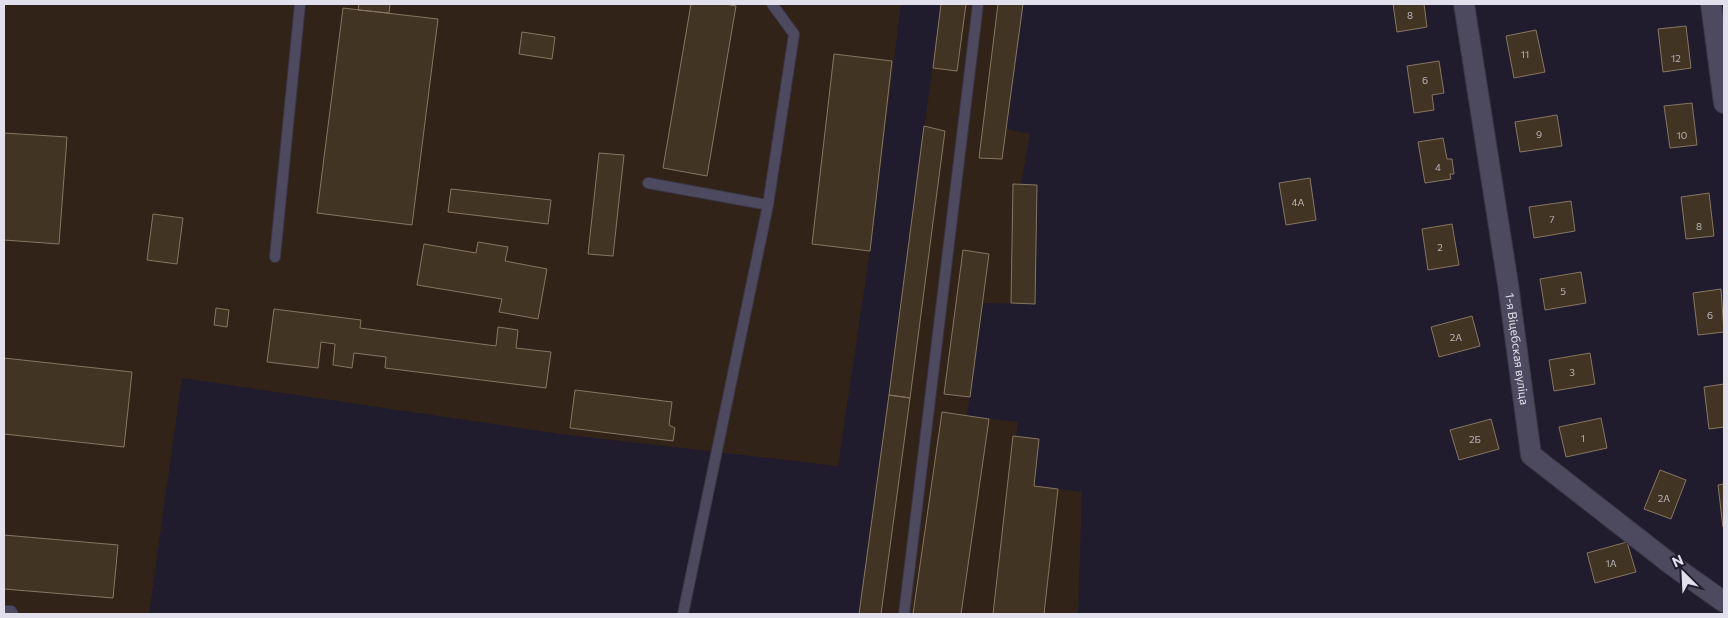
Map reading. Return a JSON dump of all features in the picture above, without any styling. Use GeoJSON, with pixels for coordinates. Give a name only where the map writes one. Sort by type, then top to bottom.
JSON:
{"type":"FeatureCollection","features":[{"type":"Feature","properties":{"kind":"street","name":"1-я Віцебская вуліца"},"geometry":{"type":"LineString","coordinates":[[1464,4],[1508,284],[1531,455],[1672,565],[1724,602]]}},
{"type":"Feature","properties":{"kind":"street"},"geometry":{"type":"LineString","coordinates":[[1712,4],[1724,103]]}},
{"type":"Feature","properties":{"kind":"lane"},"geometry":{"type":"LineString","coordinates":[[275,257],[300,4]]}},
{"type":"Feature","properties":{"kind":"lane"},"geometry":{"type":"LineString","coordinates":[[683,614],[768,205],[794,34],[772,4]]}},
{"type":"Feature","properties":{"kind":"lane"},"geometry":{"type":"LineString","coordinates":[[904,614],[978,4]]}},
{"type":"Feature","properties":{"kind":"lane"},"geometry":{"type":"LineString","coordinates":[[648,183],[768,205]]}},
{"type":"Feature","properties":{"kind":"lane"},"geometry":{"type":"LineString","coordinates":[[4,611],[11,611],[13,614]]}},
{"type":"Feature","properties":{"kind":"shaded area"},"geometry":{"type":"Polygon","coordinates":[[[4,4],[901,4],[870,251],[838,466],[560,434],[182,378],[149,614],[4,614],[4,4]]]}},
{"type":"Feature","properties":{"kind":"shaded area"},"geometry":{"type":"Polygon","coordinates":[[[941,4],[1023,4],[1006,129],[1030,134],[1021,184],[1037,185],[1035,304],[982,303],[967,416],[1018,422],[1016,436],[1039,439],[1034,486],[1082,492],[1078,614],[859,614],[941,4]]]}},
{"type":"Feature","properties":{"kind":"building"},"geometry":{"type":"Polygon","coordinates":[[[359,4],[390,4],[389,13],[358,10],[359,4]]]}},
{"type":"Feature","properties":{"kind":"building"},"geometry":{"type":"Polygon","coordinates":[[[691,4],[725,4],[736,6],[707,176],[663,168],[691,4]]]}},
{"type":"Feature","properties":{"kind":"building"},"geometry":{"type":"Polygon","coordinates":[[[941,4],[966,4],[957,71],[933,68],[941,4]]]}},
{"type":"Feature","properties":{"kind":"building"},"geometry":{"type":"Polygon","coordinates":[[[998,4],[1023,4],[1002,159],[979,158],[998,4]]]}},
{"type":"Feature","properties":{"kind":"building"},"geometry":{"type":"Polygon","coordinates":[[[1393,4],[1424,4],[1427,27],[1397,32],[1393,4]]]}},
{"type":"Feature","properties":{"kind":"building"},"geometry":{"type":"Polygon","coordinates":[[[343,8],[438,19],[412,225],[317,213],[343,8]]]}},
{"type":"Feature","properties":{"kind":"building"},"geometry":{"type":"Polygon","coordinates":[[[1686,26],[1691,68],[1663,72],[1658,29],[1686,26]]]}},
{"type":"Feature","properties":{"kind":"building"},"geometry":{"type":"Polygon","coordinates":[[[1536,30],[1545,72],[1514,78],[1506,36],[1536,30]]]}},
{"type":"Feature","properties":{"kind":"building"},"geometry":{"type":"Polygon","coordinates":[[[522,32],[555,37],[552,59],[519,54],[522,32]]]}},
{"type":"Feature","properties":{"kind":"building"},"geometry":{"type":"Polygon","coordinates":[[[834,54],[892,61],[870,251],[812,244],[834,54]]]}},
{"type":"Feature","properties":{"kind":"building"},"geometry":{"type":"Polygon","coordinates":[[[1439,61],[1444,93],[1432,95],[1434,110],[1414,113],[1407,66],[1439,61]]]}},
{"type":"Feature","properties":{"kind":"building"},"geometry":{"type":"Polygon","coordinates":[[[1692,103],[1697,145],[1670,148],[1664,106],[1692,103]]]}},
{"type":"Feature","properties":{"kind":"building"},"geometry":{"type":"Polygon","coordinates":[[[1557,115],[1562,146],[1520,152],[1515,122],[1557,115]]]}},
{"type":"Feature","properties":{"kind":"building"},"geometry":{"type":"Polygon","coordinates":[[[924,126],[945,131],[910,398],[889,395],[924,126]]]}},
{"type":"Feature","properties":{"kind":"building"},"geometry":{"type":"Polygon","coordinates":[[[4,133],[67,137],[59,244],[4,240],[4,133]]]}},
{"type":"Feature","properties":{"kind":"building"},"geometry":{"type":"Polygon","coordinates":[[[1443,138],[1447,159],[1452,159],[1454,174],[1450,174],[1451,179],[1425,183],[1418,142],[1443,138]]]}},
{"type":"Feature","properties":{"kind":"building"},"geometry":{"type":"Polygon","coordinates":[[[599,153],[624,155],[613,256],[588,254],[599,153]]]}},
{"type":"Feature","properties":{"kind":"building"},"geometry":{"type":"Polygon","coordinates":[[[1310,178],[1316,220],[1286,225],[1279,183],[1310,178]]]}},
{"type":"Feature","properties":{"kind":"building"},"geometry":{"type":"Polygon","coordinates":[[[1013,184],[1037,185],[1035,304],[1011,303],[1013,184]]]}},
{"type":"Feature","properties":{"kind":"building"},"geometry":{"type":"Polygon","coordinates":[[[451,189],[551,200],[548,224],[448,212],[451,189]]]}},
{"type":"Feature","properties":{"kind":"building"},"geometry":{"type":"Polygon","coordinates":[[[1709,193],[1714,236],[1686,239],[1681,197],[1709,193]]]}},
{"type":"Feature","properties":{"kind":"building"},"geometry":{"type":"Polygon","coordinates":[[[1571,201],[1575,231],[1534,238],[1529,207],[1571,201]]]}},
{"type":"Feature","properties":{"kind":"building"},"geometry":{"type":"Polygon","coordinates":[[[153,214],[183,218],[177,264],[147,260],[153,214]]]}},
{"type":"Feature","properties":{"kind":"building"},"geometry":{"type":"Polygon","coordinates":[[[1452,224],[1459,265],[1428,270],[1422,229],[1452,224]]]}},
{"type":"Feature","properties":{"kind":"building"},"geometry":{"type":"Polygon","coordinates":[[[478,242],[508,247],[505,261],[547,269],[538,319],[499,312],[502,299],[417,285],[424,244],[476,253],[478,242]]]}},
{"type":"Feature","properties":{"kind":"building"},"geometry":{"type":"Polygon","coordinates":[[[963,250],[989,254],[970,397],[944,394],[963,250]]]}},
{"type":"Feature","properties":{"kind":"building"},"geometry":{"type":"Polygon","coordinates":[[[1581,272],[1586,303],[1545,310],[1540,279],[1581,272]]]}},
{"type":"Feature","properties":{"kind":"building"},"geometry":{"type":"Polygon","coordinates":[[[1721,289],[1724,332],[1698,335],[1693,293],[1721,289]]]}},
{"type":"Feature","properties":{"kind":"building"},"geometry":{"type":"Polygon","coordinates":[[[216,308],[229,310],[227,327],[214,325],[216,308]]]}},
{"type":"Feature","properties":{"kind":"building"},"geometry":{"type":"Polygon","coordinates":[[[274,309],[361,320],[360,328],[496,346],[498,327],[518,330],[516,348],[551,352],[546,388],[385,368],[386,357],[354,353],[352,368],[333,365],[335,344],[321,342],[318,368],[267,362],[274,309]]]}},
{"type":"Feature","properties":{"kind":"building"},"geometry":{"type":"Polygon","coordinates":[[[1472,316],[1480,346],[1439,357],[1431,327],[1472,316]]]}},
{"type":"Feature","properties":{"kind":"building"},"geometry":{"type":"Polygon","coordinates":[[[1590,353],[1595,384],[1554,391],[1549,360],[1590,353]]]}},
{"type":"Feature","properties":{"kind":"building"},"geometry":{"type":"Polygon","coordinates":[[[4,358],[132,372],[124,447],[4,434],[4,358]]]}},
{"type":"Feature","properties":{"kind":"building"},"geometry":{"type":"Polygon","coordinates":[[[1724,384],[1724,427],[1709,429],[1704,387],[1724,384]]]}},
{"type":"Feature","properties":{"kind":"building"},"geometry":{"type":"Polygon","coordinates":[[[575,390],[672,402],[669,425],[675,428],[673,441],[570,428],[575,390]]]}},
{"type":"Feature","properties":{"kind":"building"},"geometry":{"type":"Polygon","coordinates":[[[889,395],[910,398],[881,614],[859,614],[889,395]]]}},
{"type":"Feature","properties":{"kind":"building"},"geometry":{"type":"Polygon","coordinates":[[[942,412],[989,419],[961,614],[913,614],[942,412]]]}},
{"type":"Feature","properties":{"kind":"building"},"geometry":{"type":"Polygon","coordinates":[[[1601,418],[1607,448],[1566,457],[1559,427],[1601,418]]]}},
{"type":"Feature","properties":{"kind":"building"},"geometry":{"type":"Polygon","coordinates":[[[1491,419],[1499,449],[1459,460],[1450,430],[1491,419]]]}},
{"type":"Feature","properties":{"kind":"building"},"geometry":{"type":"Polygon","coordinates":[[[1013,436],[1039,439],[1034,486],[1058,489],[1044,614],[993,614],[1013,436]]]}},
{"type":"Feature","properties":{"kind":"building"},"geometry":{"type":"Polygon","coordinates":[[[1660,470],[1686,480],[1671,519],[1644,509],[1660,470]]]}},
{"type":"Feature","properties":{"kind":"building"},"geometry":{"type":"Polygon","coordinates":[[[1724,484],[1724,527],[1723,527],[1718,485],[1724,484]]]}},
{"type":"Feature","properties":{"kind":"building"},"geometry":{"type":"Polygon","coordinates":[[[4,535],[118,545],[113,598],[4,589],[4,535]]]}},
{"type":"Feature","properties":{"kind":"building"},"geometry":{"type":"Polygon","coordinates":[[[1627,542],[1636,572],[1595,583],[1587,553],[1627,542]]]}}]}
